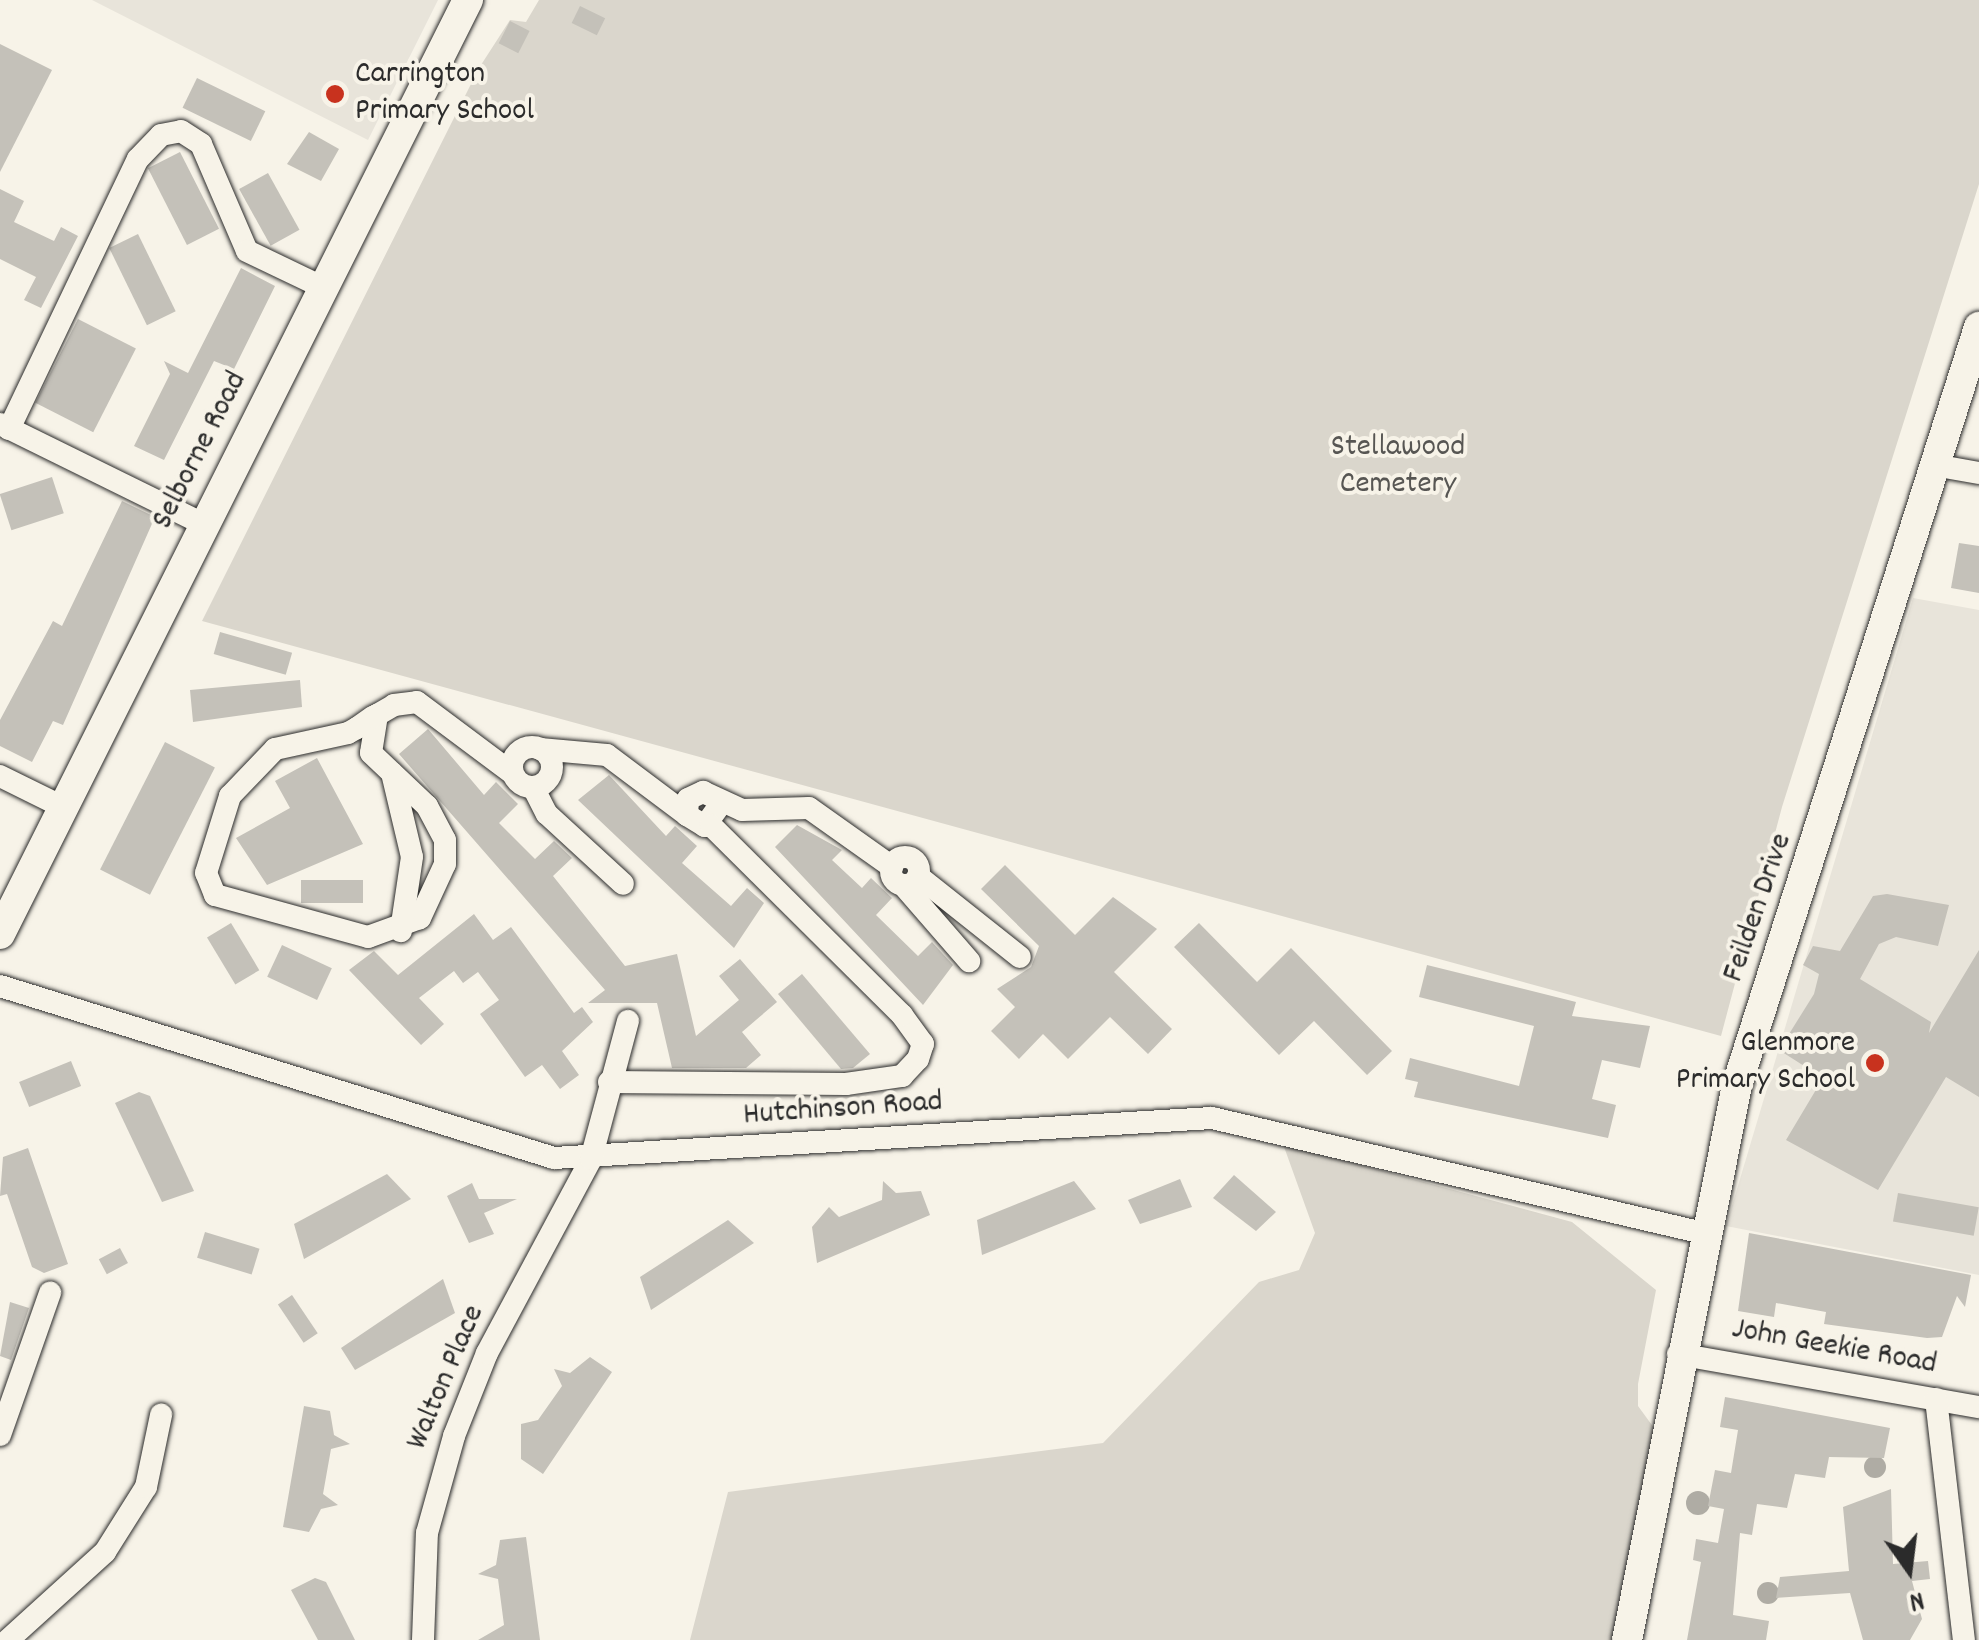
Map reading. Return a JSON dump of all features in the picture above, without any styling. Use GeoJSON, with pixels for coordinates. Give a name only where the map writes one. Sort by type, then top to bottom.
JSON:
{"type":"FeatureCollection","features":[{"type":"Feature","properties":{"kind":"street","name":"Selborne Road"},"geometry":{"type":"LineString","coordinates":[[0,934],[60,806],[468,0]]}},
{"type":"Feature","properties":{"kind":"street"},"geometry":{"type":"LineString","coordinates":[[204,524],[4,426],[138,159],[162,135],[181,131],[202,144],[246,251],[322,288]]}},
{"type":"Feature","properties":{"kind":"street","name":"Feilden Drive"},"geometry":{"type":"LineString","coordinates":[[1627,1640],[1703,1233],[1754,1028],[1979,327]]}},
{"type":"Feature","properties":{"kind":"street"},"geometry":{"type":"LineString","coordinates":[[1934,465],[1979,473]]}},
{"type":"Feature","properties":{"kind":"street"},"geometry":{"type":"LineString","coordinates":[[319,739],[385,766],[432,812],[446,846],[420,918],[401,932],[368,938],[306,926],[208,887],[238,784],[275,749],[319,739],[377,714],[430,705],[482,742],[512,773],[542,779]]}},
{"type":"Feature","properties":{"kind":"street"},"geometry":{"type":"LineString","coordinates":[[377,714],[370,741],[385,766],[412,857],[401,932]]}},
{"type":"Feature","properties":{"kind":"street"},"geometry":{"type":"LineString","coordinates":[[482,742],[572,754],[607,754],[652,784],[687,816],[712,811],[816,811],[1020,957]]}},
{"type":"Feature","properties":{"kind":"street"},"geometry":{"type":"LineString","coordinates":[[512,773],[514,756],[534,748]]}},
{"type":"Feature","properties":{"kind":"street"},"geometry":{"type":"LineString","coordinates":[[534,748],[542,779],[537,803],[622,884]]}},
{"type":"Feature","properties":{"kind":"street"},"geometry":{"type":"LineString","coordinates":[[542,779],[572,754]]}},
{"type":"Feature","properties":{"kind":"street"},"geometry":{"type":"LineString","coordinates":[[0,776],[60,806]]}},
{"type":"Feature","properties":{"kind":"street"},"geometry":{"type":"LineString","coordinates":[[608,1082],[846,1084],[902,1076],[918,1059],[923,1044],[902,1015],[712,811],[652,784]]}},
{"type":"Feature","properties":{"kind":"street"},"geometry":{"type":"LineString","coordinates":[[904,876],[969,961]]}},
{"type":"Feature","properties":{"kind":"street","name":"Hutchinson Road"},"geometry":{"type":"LineString","coordinates":[[0,986],[539,1155],[591,1159],[1212,1118],[1703,1233]]}},
{"type":"Feature","properties":{"kind":"street","name":"Walton Place"},"geometry":{"type":"LineString","coordinates":[[423,1640],[427,1533],[464,1404],[591,1159],[608,1082],[628,1022]]}},
{"type":"Feature","properties":{"kind":"street"},"geometry":{"type":"LineString","coordinates":[[0,1435],[50,1293]]}},
{"type":"Feature","properties":{"kind":"street","name":"John Geekie Road"},"geometry":{"type":"LineString","coordinates":[[1678,1354],[1979,1407]]}},
{"type":"Feature","properties":{"kind":"street"},"geometry":{"type":"LineString","coordinates":[[1936,1399],[1964,1640]]}},
{"type":"Feature","properties":{"kind":"street"},"geometry":{"type":"LineString","coordinates":[[8,1640],[105,1552],[146,1487],[161,1415]]}},
{"type":"Feature","properties":{"kind":"shaded area","name":"Carrington Primary School"},"geometry":{"type":"Polygon","coordinates":[[[92,0],[438,0],[368,140],[92,0]]]}},
{"type":"Feature","properties":{"kind":"shaded area","name":"Glenmore Primary School"},"geometry":{"type":"Polygon","coordinates":[[[1913,598],[1979,610],[1979,1275],[1726,1226],[1913,598]]]}},
{"type":"Feature","properties":{"kind":"shaded area"},"geometry":{"type":"Polygon","coordinates":[[[1875,1456],[1883,1459],[1883,1475],[1875,1478],[1867,1475],[1864,1467],[1867,1459],[1875,1456]]]}},
{"type":"Feature","properties":{"kind":"shaded area"},"geometry":{"type":"Polygon","coordinates":[[[1698,1491],[1707,1494],[1707,1512],[1698,1515],[1689,1512],[1686,1503],[1689,1494],[1698,1491]]]}},
{"type":"Feature","properties":{"kind":"shaded area"},"geometry":{"type":"Polygon","coordinates":[[[1764,1582],[1772,1582],[1779,1593],[1772,1604],[1764,1604],[1757,1597],[1757,1589],[1764,1582]]]}},
{"type":"Feature","properties":{"kind":"green space","name":"Stellawood Cemetery"},"geometry":{"type":"Polygon","coordinates":[[[539,0],[1979,0],[1979,184],[1782,807],[1721,1036],[202,621],[479,68],[510,20],[526,22],[539,0]]]}},
{"type":"Feature","properties":{"kind":"green space"},"geometry":{"type":"Polygon","coordinates":[[[1283,1144],[1572,1222],[1656,1290],[1638,1384],[1638,1406],[1657,1432],[1617,1640],[690,1640],[728,1492],[1103,1443],[1259,1282],[1299,1270],[1315,1233],[1283,1144]]]}},
{"type":"Feature","properties":{"kind":"building"},"geometry":{"type":"Polygon","coordinates":[[[580,6],[605,18],[597,35],[572,23],[580,6]]]}},
{"type":"Feature","properties":{"kind":"building"},"geometry":{"type":"Polygon","coordinates":[[[510,21],[530,31],[518,53],[499,43],[510,21]]]}},
{"type":"Feature","properties":{"kind":"building"},"geometry":{"type":"Polygon","coordinates":[[[0,44],[52,70],[0,172],[0,44]]]}},
{"type":"Feature","properties":{"kind":"building"},"geometry":{"type":"Polygon","coordinates":[[[197,78],[265,111],[251,141],[183,108],[197,78]]]}},
{"type":"Feature","properties":{"kind":"building"},"geometry":{"type":"Polygon","coordinates":[[[309,132],[339,149],[321,181],[287,164],[309,132]]]}},
{"type":"Feature","properties":{"kind":"building"},"geometry":{"type":"Polygon","coordinates":[[[180,152],[219,229],[187,245],[148,168],[180,152]]]}},
{"type":"Feature","properties":{"kind":"building"},"geometry":{"type":"Polygon","coordinates":[[[268,173],[300,230],[271,246],[239,189],[268,173]]]}},
{"type":"Feature","properties":{"kind":"building"},"geometry":{"type":"Polygon","coordinates":[[[0,189],[24,201],[14,222],[54,241],[61,227],[78,236],[41,308],[24,300],[36,277],[0,259],[0,189]]]}},
{"type":"Feature","properties":{"kind":"building"},"geometry":{"type":"Polygon","coordinates":[[[138,234],[176,311],[147,325],[109,248],[138,234]]]}},
{"type":"Feature","properties":{"kind":"building"},"geometry":{"type":"Polygon","coordinates":[[[241,268],[275,286],[234,369],[214,361],[164,460],[134,446],[170,374],[164,361],[188,373],[241,268]]]}},
{"type":"Feature","properties":{"kind":"building"},"geometry":{"type":"Polygon","coordinates":[[[78,319],[136,349],[93,432],[35,403],[78,319]]]}},
{"type":"Feature","properties":{"kind":"building"},"geometry":{"type":"Polygon","coordinates":[[[52,477],[64,513],[11,530],[0,494],[52,477]]]}},
{"type":"Feature","properties":{"kind":"building"},"geometry":{"type":"Polygon","coordinates":[[[122,501],[155,517],[63,725],[53,721],[32,762],[0,746],[0,720],[53,621],[62,626],[122,501]]]}},
{"type":"Feature","properties":{"kind":"building"},"geometry":{"type":"Polygon","coordinates":[[[1959,543],[1979,546],[1979,593],[1951,588],[1959,543]]]}},
{"type":"Feature","properties":{"kind":"building"},"geometry":{"type":"Polygon","coordinates":[[[220,632],[292,653],[286,675],[214,654],[220,632]]]}},
{"type":"Feature","properties":{"kind":"building"},"geometry":{"type":"Polygon","coordinates":[[[300,680],[302,707],[193,722],[190,690],[300,680]]]}},
{"type":"Feature","properties":{"kind":"building"},"geometry":{"type":"Polygon","coordinates":[[[428,729],[484,795],[496,782],[518,804],[499,823],[535,859],[554,841],[572,858],[553,876],[625,966],[677,954],[696,1036],[739,1000],[719,976],[740,959],[777,1002],[742,1032],[761,1055],[746,1068],[672,1068],[657,1003],[588,1003],[605,990],[399,754],[428,729]]]}},
{"type":"Feature","properties":{"kind":"building"},"geometry":{"type":"Polygon","coordinates":[[[165,742],[215,767],[150,895],[100,869],[165,742]]]}},
{"type":"Feature","properties":{"kind":"building"},"geometry":{"type":"Polygon","coordinates":[[[317,758],[363,844],[267,885],[236,838],[290,808],[275,781],[317,758]]]}},
{"type":"Feature","properties":{"kind":"building"},"geometry":{"type":"Polygon","coordinates":[[[609,775],[666,836],[675,826],[697,846],[682,863],[731,906],[747,888],[764,903],[734,948],[578,800],[609,775]]]}},
{"type":"Feature","properties":{"kind":"building"},"geometry":{"type":"Polygon","coordinates":[[[797,825],[842,850],[832,860],[862,888],[871,878],[892,898],[876,915],[918,956],[932,942],[953,965],[923,1005],[775,847],[797,825]]]}},
{"type":"Feature","properties":{"kind":"building"},"geometry":{"type":"Polygon","coordinates":[[[1005,865],[1075,935],[1113,897],[1157,929],[1114,972],[1172,1029],[1148,1054],[1110,1017],[1068,1059],[1043,1034],[1019,1059],[991,1031],[1015,1007],[997,989],[1031,967],[1039,946],[981,889],[1005,865]]]}},
{"type":"Feature","properties":{"kind":"building"},"geometry":{"type":"Polygon","coordinates":[[[301,880],[363,880],[363,903],[301,903],[301,880]]]}},
{"type":"Feature","properties":{"kind":"building"},"geometry":{"type":"Polygon","coordinates":[[[1887,894],[1949,905],[1938,946],[1896,937],[1879,944],[1860,979],[1931,1022],[1929,1033],[1979,950],[1979,1097],[1946,1077],[1878,1190],[1786,1140],[1823,1078],[1779,1050],[1814,994],[1819,974],[1803,965],[1813,946],[1840,951],[1873,896],[1887,894]]]}},
{"type":"Feature","properties":{"kind":"building"},"geometry":{"type":"Polygon","coordinates":[[[474,914],[493,940],[511,927],[574,1013],[582,1007],[593,1022],[562,1051],[579,1075],[560,1089],[542,1065],[525,1077],[480,1014],[499,1000],[478,972],[463,983],[454,971],[419,998],[444,1024],[421,1045],[349,970],[374,951],[398,975],[474,914]]]}},
{"type":"Feature","properties":{"kind":"building"},"geometry":{"type":"Polygon","coordinates":[[[231,923],[259,970],[235,985],[207,937],[231,923]]]}},
{"type":"Feature","properties":{"kind":"building"},"geometry":{"type":"Polygon","coordinates":[[[1199,923],[1257,982],[1291,948],[1392,1051],[1367,1075],[1314,1021],[1279,1055],[1174,947],[1199,923]]]}},
{"type":"Feature","properties":{"kind":"building"},"geometry":{"type":"Polygon","coordinates":[[[282,945],[332,968],[317,1000],[267,977],[282,945]]]}},
{"type":"Feature","properties":{"kind":"building"},"geometry":{"type":"Polygon","coordinates":[[[1427,965],[1576,1002],[1572,1016],[1650,1026],[1640,1068],[1602,1060],[1592,1099],[1616,1105],[1608,1138],[1414,1097],[1418,1082],[1405,1079],[1410,1058],[1519,1086],[1534,1026],[1419,997],[1427,965]]]}},
{"type":"Feature","properties":{"kind":"building"},"geometry":{"type":"Polygon","coordinates":[[[802,974],[870,1054],[853,1068],[841,1069],[778,994],[802,974]]]}},
{"type":"Feature","properties":{"kind":"building"},"geometry":{"type":"Polygon","coordinates":[[[71,1061],[81,1086],[29,1107],[19,1082],[71,1061]]]}},
{"type":"Feature","properties":{"kind":"building"},"geometry":{"type":"Polygon","coordinates":[[[139,1092],[150,1096],[194,1191],[162,1202],[115,1103],[139,1092]]]}},
{"type":"Feature","properties":{"kind":"building"},"geometry":{"type":"Polygon","coordinates":[[[28,1148],[68,1264],[44,1273],[32,1267],[7,1194],[0,1196],[3,1157],[28,1148]]]}},
{"type":"Feature","properties":{"kind":"building"},"geometry":{"type":"Polygon","coordinates":[[[387,1174],[411,1199],[304,1259],[294,1224],[387,1174]]]}},
{"type":"Feature","properties":{"kind":"building"},"geometry":{"type":"Polygon","coordinates":[[[1234,1175],[1276,1212],[1256,1231],[1213,1198],[1234,1175]]]}},
{"type":"Feature","properties":{"kind":"building"},"geometry":{"type":"Polygon","coordinates":[[[1180,1179],[1192,1207],[1140,1224],[1128,1200],[1180,1179]]]}},
{"type":"Feature","properties":{"kind":"building"},"geometry":{"type":"Polygon","coordinates":[[[883,1181],[896,1193],[921,1191],[930,1215],[817,1263],[812,1227],[829,1207],[839,1217],[882,1200],[883,1181]]]}},
{"type":"Feature","properties":{"kind":"building"},"geometry":{"type":"Polygon","coordinates":[[[1074,1181],[1096,1209],[982,1255],[977,1220],[1074,1181]]]}},
{"type":"Feature","properties":{"kind":"building"},"geometry":{"type":"Polygon","coordinates":[[[472,1183],[479,1199],[517,1199],[484,1213],[494,1234],[469,1243],[447,1196],[472,1183]]]}},
{"type":"Feature","properties":{"kind":"building"},"geometry":{"type":"Polygon","coordinates":[[[1898,1193],[1979,1207],[1974,1236],[1893,1222],[1898,1193]]]}},
{"type":"Feature","properties":{"kind":"building"},"geometry":{"type":"Polygon","coordinates":[[[728,1220],[754,1243],[651,1310],[640,1277],[728,1220]]]}},
{"type":"Feature","properties":{"kind":"building"},"geometry":{"type":"Polygon","coordinates":[[[205,1232],[260,1249],[252,1274],[197,1258],[205,1232]]]}},
{"type":"Feature","properties":{"kind":"building"},"geometry":{"type":"Polygon","coordinates":[[[1749,1233],[1971,1275],[1965,1307],[1957,1296],[1942,1337],[1927,1338],[1824,1324],[1826,1312],[1776,1303],[1774,1317],[1738,1311],[1749,1233]]]}},
{"type":"Feature","properties":{"kind":"building"},"geometry":{"type":"Polygon","coordinates":[[[120,1248],[128,1263],[107,1274],[99,1259],[120,1248]]]}},
{"type":"Feature","properties":{"kind":"building"},"geometry":{"type":"Polygon","coordinates":[[[443,1279],[455,1313],[355,1370],[341,1348],[443,1279]]]}},
{"type":"Feature","properties":{"kind":"building"},"geometry":{"type":"Polygon","coordinates":[[[292,1295],[318,1333],[304,1343],[278,1305],[292,1295]]]}},
{"type":"Feature","properties":{"kind":"building"},"geometry":{"type":"Polygon","coordinates":[[[10,1302],[29,1308],[11,1360],[0,1356],[10,1302]]]}},
{"type":"Feature","properties":{"kind":"building"},"geometry":{"type":"Polygon","coordinates":[[[590,1357],[612,1372],[543,1474],[521,1459],[521,1424],[538,1420],[562,1386],[554,1369],[570,1373],[590,1357]]]}},
{"type":"Feature","properties":{"kind":"building"},"geometry":{"type":"Polygon","coordinates":[[[1725,1397],[1890,1428],[1884,1458],[1829,1457],[1825,1478],[1795,1474],[1787,1508],[1757,1504],[1752,1535],[1740,1533],[1733,1615],[1769,1621],[1766,1640],[1687,1640],[1701,1562],[1693,1560],[1696,1539],[1718,1543],[1724,1509],[1708,1506],[1715,1470],[1731,1473],[1738,1430],[1720,1427],[1725,1397]]]}},
{"type":"Feature","properties":{"kind":"building"},"geometry":{"type":"Polygon","coordinates":[[[304,1406],[330,1411],[334,1435],[350,1444],[331,1449],[323,1494],[338,1505],[321,1509],[309,1532],[283,1527],[304,1406]]]}},
{"type":"Feature","properties":{"kind":"building"},"geometry":{"type":"Polygon","coordinates":[[[1891,1489],[1893,1564],[1928,1561],[1930,1579],[1912,1581],[1922,1619],[1910,1640],[1863,1640],[1850,1593],[1776,1598],[1780,1577],[1849,1571],[1843,1507],[1891,1489]]]}},
{"type":"Feature","properties":{"kind":"building"},"geometry":{"type":"Polygon","coordinates":[[[526,1537],[540,1640],[478,1640],[504,1625],[498,1579],[478,1574],[496,1565],[500,1540],[526,1537]]]}},
{"type":"Feature","properties":{"kind":"building"},"geometry":{"type":"Polygon","coordinates":[[[315,1578],[326,1582],[355,1640],[318,1640],[291,1590],[315,1578]]]}},
{"type":"Feature","properties":{"kind":"place","name":"Carrington Primary School"},"geometry":{"type":"Point","coordinates":[335,94]}},
{"type":"Feature","properties":{"kind":"place","name":"Glenmore Primary School"},"geometry":{"type":"Point","coordinates":[1875,1063]}}]}
